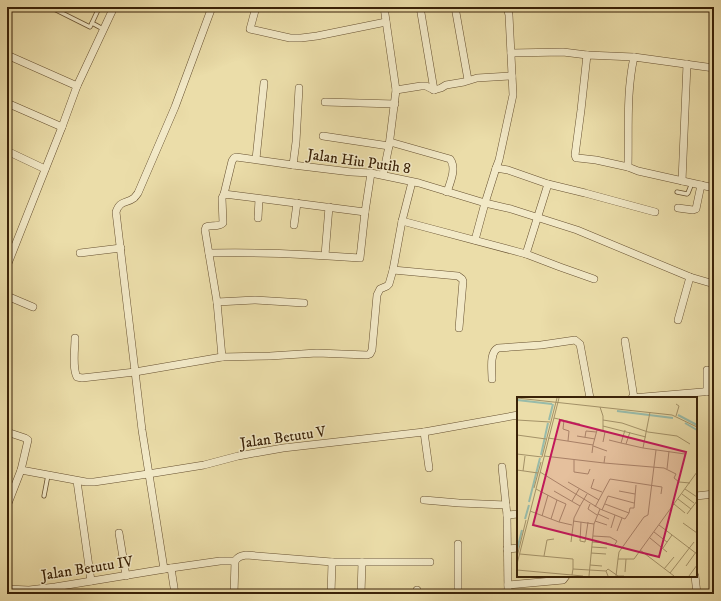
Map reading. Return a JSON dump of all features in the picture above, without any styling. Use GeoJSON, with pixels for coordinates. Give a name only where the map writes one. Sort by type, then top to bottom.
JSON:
{"type":"FeatureCollection","features":[{"type":"Feature","properties":{"kind":"street"},"geometry":{"type":"LineString","coordinates":[[7,266],[77,86],[112,7]]}},
{"type":"Feature","properties":{"kind":"street"},"geometry":{"type":"LineString","coordinates":[[164,569],[142,430],[116,212],[122,203],[134,198],[138,193],[175,107],[212,7]]}},
{"type":"Feature","properties":{"kind":"street"},"geometry":{"type":"LineString","coordinates":[[256,7],[250,29],[290,38],[317,36],[386,22]]}},
{"type":"Feature","properties":{"kind":"street"},"geometry":{"type":"LineString","coordinates":[[383,175],[390,144],[396,90],[384,7]]}},
{"type":"Feature","properties":{"kind":"street"},"geometry":{"type":"LineString","coordinates":[[420,7],[434,90]]}},
{"type":"Feature","properties":{"kind":"street"},"geometry":{"type":"LineString","coordinates":[[455,7],[468,80]]}},
{"type":"Feature","properties":{"kind":"street"},"geometry":{"type":"LineString","coordinates":[[475,240],[499,160],[513,95],[509,16],[507,7]]}},
{"type":"Feature","properties":{"kind":"street"},"geometry":{"type":"LineString","coordinates":[[511,53],[563,52],[634,57],[714,68]]}},
{"type":"Feature","properties":{"kind":"street"},"geometry":{"type":"LineString","coordinates":[[588,54],[575,155],[576,158],[628,167],[638,171],[714,188]]}},
{"type":"Feature","properties":{"kind":"street"},"geometry":{"type":"LineString","coordinates":[[7,55],[77,86]]}},
{"type":"Feature","properties":{"kind":"street"},"geometry":{"type":"LineString","coordinates":[[628,167],[629,94],[634,57]]}},
{"type":"Feature","properties":{"kind":"street"},"geometry":{"type":"LineString","coordinates":[[682,181],[687,64]]}},
{"type":"Feature","properties":{"kind":"street"},"geometry":{"type":"LineString","coordinates":[[396,90],[422,86],[426,86],[434,90],[446,85],[477,78],[512,76]]}},
{"type":"Feature","properties":{"kind":"street"},"geometry":{"type":"LineString","coordinates":[[256,159],[264,83]]}},
{"type":"Feature","properties":{"kind":"street"},"geometry":{"type":"LineString","coordinates":[[293,165],[296,142],[299,88]]}},
{"type":"Feature","properties":{"kind":"street"},"geometry":{"type":"LineString","coordinates":[[325,102],[395,104]]}},
{"type":"Feature","properties":{"kind":"street"},"geometry":{"type":"LineString","coordinates":[[7,103],[62,127]]}},
{"type":"Feature","properties":{"kind":"street"},"geometry":{"type":"LineString","coordinates":[[323,136],[390,144],[450,159],[453,162],[453,172],[447,192]]}},
{"type":"Feature","properties":{"kind":"street"},"geometry":{"type":"LineString","coordinates":[[7,151],[46,169]]}},
{"type":"Feature","properties":{"kind":"street","name":"Jalan Hiu Putih 8"},"geometry":{"type":"LineString","coordinates":[[224,194],[232,161],[236,157],[383,175],[538,217],[577,230],[690,277],[714,284]]}},
{"type":"Feature","properties":{"kind":"street"},"geometry":{"type":"LineString","coordinates":[[496,168],[508,170],[548,184],[655,212]]}},
{"type":"Feature","properties":{"kind":"street"},"geometry":{"type":"LineString","coordinates":[[209,253],[255,252],[360,258],[371,173]]}},
{"type":"Feature","properties":{"kind":"street"},"geometry":{"type":"LineString","coordinates":[[75,338],[75,369],[77,377],[82,378],[135,372],[222,357],[317,353],[370,354],[372,350],[377,295],[380,289],[389,284],[394,270],[402,221],[412,182]]}},
{"type":"Feature","properties":{"kind":"street"},"geometry":{"type":"LineString","coordinates":[[526,254],[548,184]]}},
{"type":"Feature","properties":{"kind":"street"},"geometry":{"type":"LineString","coordinates":[[678,208],[696,209],[701,186]]}},
{"type":"Feature","properties":{"kind":"street"},"geometry":{"type":"LineString","coordinates":[[222,357],[217,302],[204,230],[208,226],[219,226],[223,223],[222,198],[224,194],[365,212]]}},
{"type":"Feature","properties":{"kind":"street"},"geometry":{"type":"LineString","coordinates":[[258,218],[259,199]]}},
{"type":"Feature","properties":{"kind":"street"},"geometry":{"type":"LineString","coordinates":[[294,225],[297,203]]}},
{"type":"Feature","properties":{"kind":"street"},"geometry":{"type":"LineString","coordinates":[[325,255],[330,207]]}},
{"type":"Feature","properties":{"kind":"street"},"geometry":{"type":"LineString","coordinates":[[402,221],[526,254],[594,279]]}},
{"type":"Feature","properties":{"kind":"street"},"geometry":{"type":"LineString","coordinates":[[80,253],[121,248]]}},
{"type":"Feature","properties":{"kind":"street"},"geometry":{"type":"LineString","coordinates":[[394,270],[458,276],[462,279],[459,328]]}},
{"type":"Feature","properties":{"kind":"street"},"geometry":{"type":"LineString","coordinates":[[678,320],[690,277]]}},
{"type":"Feature","properties":{"kind":"street"},"geometry":{"type":"LineString","coordinates":[[7,296],[33,307]]}},
{"type":"Feature","properties":{"kind":"street"},"geometry":{"type":"LineString","coordinates":[[217,302],[255,300],[304,303]]}},
{"type":"Feature","properties":{"kind":"street"},"geometry":{"type":"LineString","coordinates":[[492,379],[492,358],[494,351],[498,348],[541,345],[575,340],[580,344],[590,397]]}},
{"type":"Feature","properties":{"kind":"street"},"geometry":{"type":"LineString","coordinates":[[625,341],[633,397]]}},
{"type":"Feature","properties":{"kind":"street"},"geometry":{"type":"LineString","coordinates":[[644,397],[710,391],[707,370]]}},
{"type":"Feature","properties":{"kind":"street","name":"Jalan Betutu V"},"geometry":{"type":"LineString","coordinates":[[21,470],[77,481],[94,482],[204,465],[234,457],[283,448],[424,432],[517,415]]}},
{"type":"Feature","properties":{"kind":"street"},"geometry":{"type":"LineString","coordinates":[[7,432],[28,440],[21,470],[7,506]]}},
{"type":"Feature","properties":{"kind":"street"},"geometry":{"type":"LineString","coordinates":[[424,432],[429,468]]}},
{"type":"Feature","properties":{"kind":"street"},"geometry":{"type":"LineString","coordinates":[[502,467],[507,515],[508,594]]}},
{"type":"Feature","properties":{"kind":"street"},"geometry":{"type":"LineString","coordinates":[[77,481],[91,581]]}},
{"type":"Feature","properties":{"kind":"street"},"geometry":{"type":"LineString","coordinates":[[697,496],[714,494]]}},
{"type":"Feature","properties":{"kind":"street"},"geometry":{"type":"LineString","coordinates":[[424,500],[506,505]]}},
{"type":"Feature","properties":{"kind":"street"},"geometry":{"type":"LineString","coordinates":[[507,515],[517,514]]}},
{"type":"Feature","properties":{"kind":"street"},"geometry":{"type":"LineString","coordinates":[[119,533],[126,576]]}},
{"type":"Feature","properties":{"kind":"street"},"geometry":{"type":"LineString","coordinates":[[458,544],[458,594]]}},
{"type":"Feature","properties":{"kind":"street"},"geometry":{"type":"LineString","coordinates":[[508,549],[517,548]]}},
{"type":"Feature","properties":{"kind":"street","name":"Jalan Betutu IV"},"geometry":{"type":"LineString","coordinates":[[7,589],[29,590],[49,588],[164,569],[220,561],[235,561],[241,556],[246,555],[332,562],[430,562]]}},
{"type":"Feature","properties":{"kind":"street"},"geometry":{"type":"LineString","coordinates":[[234,594],[235,561]]}},
{"type":"Feature","properties":{"kind":"street"},"geometry":{"type":"LineString","coordinates":[[331,594],[332,562]]}},
{"type":"Feature","properties":{"kind":"street"},"geometry":{"type":"LineString","coordinates":[[361,594],[362,562]]}},
{"type":"Feature","properties":{"kind":"street"},"geometry":{"type":"LineString","coordinates":[[171,568],[175,594]]}},
{"type":"Feature","properties":{"kind":"street"},"geometry":{"type":"LineString","coordinates":[[508,585],[563,580],[565,577]]}},
{"type":"Feature","properties":{"kind":"street"},"geometry":{"type":"LineString","coordinates":[[695,577],[697,594]]}},
{"type":"Feature","properties":{"kind":"lane"},"geometry":{"type":"LineString","coordinates":[[50,7],[90,27],[98,10],[92,7]]}},
{"type":"Feature","properties":{"kind":"lane"},"geometry":{"type":"LineString","coordinates":[[92,23],[103,29]]}},
{"type":"Feature","properties":{"kind":"lane"},"geometry":{"type":"LineString","coordinates":[[677,192],[688,193],[692,183]]}},
{"type":"Feature","properties":{"kind":"lane"},"geometry":{"type":"LineString","coordinates":[[44,496],[48,475]]}}]}
